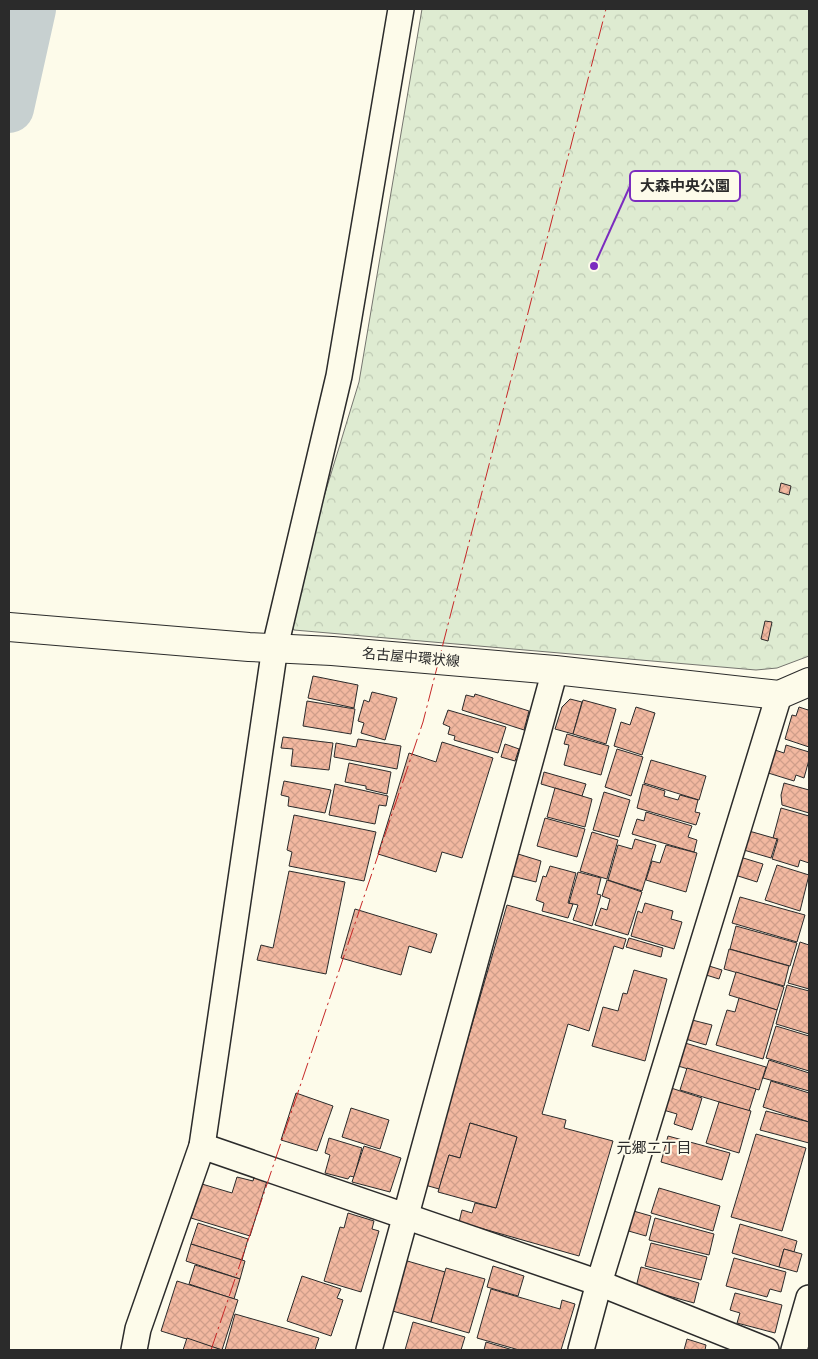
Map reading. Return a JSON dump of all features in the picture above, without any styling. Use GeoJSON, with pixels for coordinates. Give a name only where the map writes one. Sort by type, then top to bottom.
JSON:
{"type":"FeatureCollection","features":[{"type":"Feature","properties":{"kind":"main road","name":"名古屋中環状線"},"geometry":{"type":"LineString","coordinates":[[9,627],[555,670],[779,695],[809,682]]}},
{"type":"Feature","properties":{"kind":"street"},"geometry":{"type":"LineString","coordinates":[[134,1350],[138,1329],[202,1146],[275,647],[338,376],[401,9]]}},
{"type":"Feature","properties":{"kind":"street"},"geometry":{"type":"LineString","coordinates":[[369,1350],[555,670]]}},
{"type":"Feature","properties":{"kind":"street"},"geometry":{"type":"LineString","coordinates":[[581,1350],[599,1284],[779,695]]}},
{"type":"Feature","properties":{"kind":"street"},"geometry":{"type":"LineString","coordinates":[[202,1146],[599,1284],[766,1350]]}},
{"type":"Feature","properties":{"kind":"street"},"geometry":{"type":"LineString","coordinates":[[794,1350],[809,1298]]}},
{"type":"Feature","properties":{"kind":"green space"},"geometry":{"type":"Polygon","coordinates":[[[422,9],[809,9],[809,656],[777,668],[756,670],[294,630],[287,618],[359,382],[422,9]]]}},
{"type":"Feature","properties":{"kind":"building"},"geometry":{"type":"Polygon","coordinates":[[[781,483],[791,486],[789,495],[779,492],[781,483]]]}},
{"type":"Feature","properties":{"kind":"building"},"geometry":{"type":"Polygon","coordinates":[[[765,621],[772,622],[768,641],[761,639],[765,621]]]}},
{"type":"Feature","properties":{"kind":"building"},"geometry":{"type":"Polygon","coordinates":[[[313,676],[358,685],[354,708],[308,698],[313,676]]]}},
{"type":"Feature","properties":{"kind":"building"},"geometry":{"type":"Polygon","coordinates":[[[372,692],[397,698],[385,740],[361,733],[364,723],[358,721],[364,700],[369,702],[372,692]]]}},
{"type":"Feature","properties":{"kind":"building"},"geometry":{"type":"Polygon","coordinates":[[[475,694],[529,711],[524,730],[462,710],[466,695],[474,697],[475,694]]]}},
{"type":"Feature","properties":{"kind":"building"},"geometry":{"type":"Polygon","coordinates":[[[570,699],[582,702],[573,734],[555,729],[562,707],[570,699]]]}},
{"type":"Feature","properties":{"kind":"building"},"geometry":{"type":"Polygon","coordinates":[[[583,700],[616,709],[606,744],[573,734],[583,700]]]}},
{"type":"Feature","properties":{"kind":"building"},"geometry":{"type":"Polygon","coordinates":[[[307,701],[355,709],[351,734],[303,726],[307,701]]]}},
{"type":"Feature","properties":{"kind":"building"},"geometry":{"type":"Polygon","coordinates":[[[636,707],[655,713],[642,755],[614,746],[621,722],[630,725],[636,707]]]}},
{"type":"Feature","properties":{"kind":"building"},"geometry":{"type":"Polygon","coordinates":[[[799,707],[808,710],[809,707],[809,747],[785,739],[792,715],[796,716],[799,707]]]}},
{"type":"Feature","properties":{"kind":"building"},"geometry":{"type":"Polygon","coordinates":[[[448,710],[506,727],[498,753],[454,740],[455,736],[448,734],[450,727],[443,724],[448,710]]]}},
{"type":"Feature","properties":{"kind":"building"},"geometry":{"type":"Polygon","coordinates":[[[567,734],[609,746],[601,775],[564,765],[569,745],[564,744],[567,734]]]}},
{"type":"Feature","properties":{"kind":"building"},"geometry":{"type":"Polygon","coordinates":[[[283,737],[333,743],[329,770],[291,766],[293,749],[281,748],[283,737]]]}},
{"type":"Feature","properties":{"kind":"building"},"geometry":{"type":"Polygon","coordinates":[[[358,739],[401,746],[397,769],[334,757],[336,743],[356,747],[358,739]]]}},
{"type":"Feature","properties":{"kind":"building"},"geometry":{"type":"Polygon","coordinates":[[[442,742],[493,758],[462,858],[442,852],[436,872],[378,854],[409,753],[436,762],[442,742]]]}},
{"type":"Feature","properties":{"kind":"building"},"geometry":{"type":"Polygon","coordinates":[[[505,744],[519,749],[515,761],[501,757],[505,744]]]}},
{"type":"Feature","properties":{"kind":"building"},"geometry":{"type":"Polygon","coordinates":[[[786,745],[809,752],[809,760],[804,778],[796,775],[794,781],[765,772],[772,749],[784,753],[786,745]]]}},
{"type":"Feature","properties":{"kind":"building"},"geometry":{"type":"Polygon","coordinates":[[[617,749],[643,757],[631,796],[605,787],[617,749]]]}},
{"type":"Feature","properties":{"kind":"building"},"geometry":{"type":"Polygon","coordinates":[[[651,760],[706,776],[699,800],[644,783],[651,760]]]}},
{"type":"Feature","properties":{"kind":"building"},"geometry":{"type":"Polygon","coordinates":[[[349,763],[391,772],[387,794],[366,789],[366,786],[345,782],[349,763]]]}},
{"type":"Feature","properties":{"kind":"building"},"geometry":{"type":"Polygon","coordinates":[[[544,772],[586,784],[582,796],[541,784],[544,772]]]}},
{"type":"Feature","properties":{"kind":"building"},"geometry":{"type":"Polygon","coordinates":[[[284,781],[331,790],[325,813],[288,806],[289,797],[281,795],[284,781]]]}},
{"type":"Feature","properties":{"kind":"building"},"geometry":{"type":"Polygon","coordinates":[[[784,783],[809,790],[809,813],[782,805],[781,795],[784,783]]]}},
{"type":"Feature","properties":{"kind":"building"},"geometry":{"type":"Polygon","coordinates":[[[335,784],[388,796],[386,806],[379,805],[375,824],[329,815],[335,784]]]}},
{"type":"Feature","properties":{"kind":"building"},"geometry":{"type":"Polygon","coordinates":[[[643,784],[665,791],[664,796],[678,800],[680,795],[698,800],[695,812],[700,813],[696,825],[637,808],[643,784]]]}},
{"type":"Feature","properties":{"kind":"building"},"geometry":{"type":"Polygon","coordinates":[[[555,788],[592,799],[585,827],[547,817],[555,788]]]}},
{"type":"Feature","properties":{"kind":"building"},"geometry":{"type":"Polygon","coordinates":[[[604,792],[630,800],[619,837],[593,830],[604,792]]]}},
{"type":"Feature","properties":{"kind":"building"},"geometry":{"type":"Polygon","coordinates":[[[781,808],[809,816],[809,863],[800,860],[798,867],[772,859],[778,839],[773,838],[781,808]]]}},
{"type":"Feature","properties":{"kind":"building"},"geometry":{"type":"Polygon","coordinates":[[[646,812],[692,826],[688,837],[697,840],[694,852],[632,834],[637,819],[644,821],[646,812]]]}},
{"type":"Feature","properties":{"kind":"building"},"geometry":{"type":"Polygon","coordinates":[[[294,815],[376,832],[364,881],[289,866],[292,852],[287,850],[294,815]]]}},
{"type":"Feature","properties":{"kind":"building"},"geometry":{"type":"Polygon","coordinates":[[[545,818],[585,829],[577,857],[537,846],[545,818]]]}},
{"type":"Feature","properties":{"kind":"building"},"geometry":{"type":"Polygon","coordinates":[[[742,829],[777,839],[771,858],[737,848],[742,829]]]}},
{"type":"Feature","properties":{"kind":"building"},"geometry":{"type":"Polygon","coordinates":[[[592,832],[618,840],[607,879],[580,871],[592,832]]]}},
{"type":"Feature","properties":{"kind":"building"},"geometry":{"type":"Polygon","coordinates":[[[635,839],[656,845],[642,891],[608,880],[618,845],[632,849],[635,839]]]}},
{"type":"Feature","properties":{"kind":"building"},"geometry":{"type":"Polygon","coordinates":[[[666,845],[697,853],[686,892],[646,880],[652,861],[660,863],[666,845]]]}},
{"type":"Feature","properties":{"kind":"building"},"geometry":{"type":"Polygon","coordinates":[[[518,854],[541,861],[536,882],[512,876],[518,854]]]}},
{"type":"Feature","properties":{"kind":"building"},"geometry":{"type":"Polygon","coordinates":[[[740,857],[763,864],[757,882],[735,875],[740,857]]]}},
{"type":"Feature","properties":{"kind":"building"},"geometry":{"type":"Polygon","coordinates":[[[777,865],[809,875],[800,911],[765,900],[777,865]]]}},
{"type":"Feature","properties":{"kind":"building"},"geometry":{"type":"Polygon","coordinates":[[[550,866],[576,873],[568,903],[573,904],[568,918],[542,911],[544,903],[536,900],[543,876],[546,877],[550,866]]]}},
{"type":"Feature","properties":{"kind":"building"},"geometry":{"type":"Polygon","coordinates":[[[289,871],[345,882],[326,974],[257,960],[261,945],[273,948],[289,871]]]}},
{"type":"Feature","properties":{"kind":"building"},"geometry":{"type":"Polygon","coordinates":[[[578,872],[601,878],[597,894],[601,895],[592,926],[573,920],[578,905],[569,903],[578,872]]]}},
{"type":"Feature","properties":{"kind":"building"},"geometry":{"type":"Polygon","coordinates":[[[607,880],[642,892],[628,935],[595,925],[601,908],[607,910],[610,899],[602,896],[607,880]]]}},
{"type":"Feature","properties":{"kind":"building"},"geometry":{"type":"Polygon","coordinates":[[[740,897],[805,915],[797,942],[732,923],[740,897]]]}},
{"type":"Feature","properties":{"kind":"building"},"geometry":{"type":"Polygon","coordinates":[[[645,903],[673,911],[671,919],[682,922],[674,949],[631,936],[638,911],[642,913],[645,903]]]}},
{"type":"Feature","properties":{"kind":"building"},"geometry":{"type":"Polygon","coordinates":[[[507,905],[626,939],[623,949],[614,946],[589,1031],[568,1024],[542,1114],[566,1120],[564,1128],[613,1141],[579,1256],[459,1222],[462,1210],[472,1213],[475,1203],[496,1208],[517,1137],[470,1123],[460,1158],[449,1155],[439,1189],[425,1185],[507,905]]]}},
{"type":"Feature","properties":{"kind":"building"},"geometry":{"type":"Polygon","coordinates":[[[355,909],[437,934],[431,953],[409,946],[401,975],[341,958],[355,909]]]}},
{"type":"Feature","properties":{"kind":"building"},"geometry":{"type":"Polygon","coordinates":[[[736,926],[797,943],[790,966],[730,949],[736,926]]]}},
{"type":"Feature","properties":{"kind":"building"},"geometry":{"type":"Polygon","coordinates":[[[629,938],[663,948],[661,957],[626,947],[629,938]]]}},
{"type":"Feature","properties":{"kind":"building"},"geometry":{"type":"Polygon","coordinates":[[[800,942],[809,945],[809,989],[788,983],[800,942]]]}},
{"type":"Feature","properties":{"kind":"building"},"geometry":{"type":"Polygon","coordinates":[[[729,949],[789,966],[784,986],[724,969],[729,949]]]}},
{"type":"Feature","properties":{"kind":"building"},"geometry":{"type":"Polygon","coordinates":[[[706,965],[722,970],[719,979],[703,974],[706,965]]]}},
{"type":"Feature","properties":{"kind":"building"},"geometry":{"type":"Polygon","coordinates":[[[634,970],[667,979],[645,1061],[592,1046],[603,1007],[618,1011],[623,993],[627,994],[634,970]]]}},
{"type":"Feature","properties":{"kind":"building"},"geometry":{"type":"Polygon","coordinates":[[[736,972],[784,987],[777,1010],[729,995],[736,972]]]}},
{"type":"Feature","properties":{"kind":"building"},"geometry":{"type":"Polygon","coordinates":[[[787,985],[809,991],[809,1034],[776,1024],[787,985]]]}},
{"type":"Feature","properties":{"kind":"building"},"geometry":{"type":"Polygon","coordinates":[[[739,998],[777,1010],[763,1059],[716,1045],[727,1010],[735,1012],[739,998]]]}},
{"type":"Feature","properties":{"kind":"building"},"geometry":{"type":"Polygon","coordinates":[[[688,1019],[712,1025],[706,1045],[682,1038],[688,1019]]]}},
{"type":"Feature","properties":{"kind":"building"},"geometry":{"type":"Polygon","coordinates":[[[776,1026],[809,1036],[809,1071],[766,1058],[776,1026]]]}},
{"type":"Feature","properties":{"kind":"building"},"geometry":{"type":"Polygon","coordinates":[[[685,1043],[766,1067],[759,1090],[678,1066],[685,1043]]]}},
{"type":"Feature","properties":{"kind":"building"},"geometry":{"type":"Polygon","coordinates":[[[769,1060],[809,1073],[809,1091],[763,1078],[769,1060]]]}},
{"type":"Feature","properties":{"kind":"building"},"geometry":{"type":"Polygon","coordinates":[[[687,1068],[756,1089],[749,1111],[680,1090],[687,1068]]]}},
{"type":"Feature","properties":{"kind":"building"},"geometry":{"type":"Polygon","coordinates":[[[771,1081],[809,1093],[809,1122],[763,1107],[771,1081]]]}},
{"type":"Feature","properties":{"kind":"building"},"geometry":{"type":"Polygon","coordinates":[[[668,1087],[702,1098],[692,1130],[674,1124],[677,1114],[660,1109],[668,1087]]]}},
{"type":"Feature","properties":{"kind":"building"},"geometry":{"type":"Polygon","coordinates":[[[296,1093],[333,1106],[317,1151],[281,1140],[296,1093]]]}},
{"type":"Feature","properties":{"kind":"building"},"geometry":{"type":"Polygon","coordinates":[[[719,1102],[751,1111],[739,1153],[706,1143],[719,1102]]]}},
{"type":"Feature","properties":{"kind":"building"},"geometry":{"type":"Polygon","coordinates":[[[351,1108],[389,1120],[380,1149],[342,1137],[351,1108]]]}},
{"type":"Feature","properties":{"kind":"building"},"geometry":{"type":"Polygon","coordinates":[[[766,1111],[809,1122],[809,1143],[760,1130],[766,1111]]]}},
{"type":"Feature","properties":{"kind":"building"},"geometry":{"type":"Polygon","coordinates":[[[470,1123],[517,1137],[496,1208],[438,1192],[449,1155],[460,1158],[470,1123]]]}},
{"type":"Feature","properties":{"kind":"building"},"geometry":{"type":"Polygon","coordinates":[[[756,1134],[806,1148],[782,1231],[731,1217],[756,1134]]]}},
{"type":"Feature","properties":{"kind":"building"},"geometry":{"type":"Polygon","coordinates":[[[668,1136],[730,1153],[722,1180],[661,1162],[668,1136]]]}},
{"type":"Feature","properties":{"kind":"building"},"geometry":{"type":"Polygon","coordinates":[[[329,1138],[362,1148],[354,1177],[350,1176],[348,1179],[325,1173],[330,1155],[325,1153],[329,1138]]]}},
{"type":"Feature","properties":{"kind":"building"},"geometry":{"type":"Polygon","coordinates":[[[364,1146],[401,1158],[390,1192],[352,1182],[364,1146]]]}},
{"type":"Feature","properties":{"kind":"building"},"geometry":{"type":"Polygon","coordinates":[[[237,1177],[253,1181],[254,1177],[267,1181],[250,1236],[191,1218],[202,1184],[232,1193],[237,1177]]]}},
{"type":"Feature","properties":{"kind":"building"},"geometry":{"type":"Polygon","coordinates":[[[659,1188],[720,1206],[713,1231],[651,1213],[659,1188]]]}},
{"type":"Feature","properties":{"kind":"building"},"geometry":{"type":"Polygon","coordinates":[[[630,1210],[651,1216],[646,1236],[625,1230],[630,1210]]]}},
{"type":"Feature","properties":{"kind":"building"},"geometry":{"type":"Polygon","coordinates":[[[348,1213],[374,1221],[372,1229],[379,1231],[361,1292],[324,1281],[340,1227],[344,1228],[348,1213]]]}},
{"type":"Feature","properties":{"kind":"building"},"geometry":{"type":"Polygon","coordinates":[[[655,1218],[714,1234],[709,1255],[649,1240],[655,1218]]]}},
{"type":"Feature","properties":{"kind":"building"},"geometry":{"type":"Polygon","coordinates":[[[198,1223],[248,1239],[242,1260],[191,1244],[198,1223]]]}},
{"type":"Feature","properties":{"kind":"building"},"geometry":{"type":"Polygon","coordinates":[[[740,1224],[797,1241],[794,1252],[784,1249],[779,1267],[732,1253],[740,1224]]]}},
{"type":"Feature","properties":{"kind":"building"},"geometry":{"type":"Polygon","coordinates":[[[651,1243],[707,1257],[701,1280],[645,1266],[651,1243]]]}},
{"type":"Feature","properties":{"kind":"building"},"geometry":{"type":"Polygon","coordinates":[[[191,1244],[245,1261],[240,1279],[186,1261],[191,1244]]]}},
{"type":"Feature","properties":{"kind":"building"},"geometry":{"type":"Polygon","coordinates":[[[784,1249],[802,1254],[797,1272],[779,1267],[784,1249]]]}},
{"type":"Feature","properties":{"kind":"building"},"geometry":{"type":"Polygon","coordinates":[[[734,1258],[786,1272],[781,1292],[770,1289],[767,1297],[726,1286],[734,1258]]]}},
{"type":"Feature","properties":{"kind":"building"},"geometry":{"type":"Polygon","coordinates":[[[404,1260],[445,1272],[431,1322],[389,1310],[404,1260]]]}},
{"type":"Feature","properties":{"kind":"building"},"geometry":{"type":"Polygon","coordinates":[[[195,1265],[240,1279],[234,1299],[189,1284],[195,1265]]]}},
{"type":"Feature","properties":{"kind":"building"},"geometry":{"type":"Polygon","coordinates":[[[493,1266],[524,1276],[518,1296],[487,1287],[493,1266]]]}},
{"type":"Feature","properties":{"kind":"building"},"geometry":{"type":"Polygon","coordinates":[[[641,1267],[699,1283],[694,1303],[636,1287],[641,1267]]]}},
{"type":"Feature","properties":{"kind":"building"},"geometry":{"type":"Polygon","coordinates":[[[446,1268],[485,1279],[469,1333],[431,1322],[446,1268]]]}},
{"type":"Feature","properties":{"kind":"building"},"geometry":{"type":"Polygon","coordinates":[[[302,1276],[341,1289],[337,1298],[343,1300],[331,1336],[287,1321],[302,1276]]]}},
{"type":"Feature","properties":{"kind":"building"},"geometry":{"type":"Polygon","coordinates":[[[177,1281],[238,1300],[222,1350],[161,1331],[177,1281]]]}},
{"type":"Feature","properties":{"kind":"building"},"geometry":{"type":"Polygon","coordinates":[[[491,1289],[560,1309],[562,1300],[575,1304],[561,1350],[519,1350],[477,1338],[491,1289]]]}},
{"type":"Feature","properties":{"kind":"building"},"geometry":{"type":"Polygon","coordinates":[[[735,1293],[782,1305],[775,1333],[737,1323],[740,1313],[730,1310],[735,1293]]]}},
{"type":"Feature","properties":{"kind":"building"},"geometry":{"type":"Polygon","coordinates":[[[235,1314],[319,1338],[315,1350],[225,1350],[235,1314]]]}},
{"type":"Feature","properties":{"kind":"building"},"geometry":{"type":"Polygon","coordinates":[[[413,1322],[465,1337],[461,1350],[405,1350],[413,1322]]]}},
{"type":"Feature","properties":{"kind":"building"},"geometry":{"type":"Polygon","coordinates":[[[187,1338],[222,1350],[183,1350],[187,1338]]]}},
{"type":"Feature","properties":{"kind":"building"},"geometry":{"type":"Polygon","coordinates":[[[687,1339],[706,1345],[705,1350],[684,1350],[687,1339]]]}},
{"type":"Feature","properties":{"kind":"building"},"geometry":{"type":"Polygon","coordinates":[[[486,1342],[513,1350],[484,1350],[486,1342]]]}},
{"type":"Feature","properties":{"kind":"waterway"},"geometry":{"type":"LineString","coordinates":[[9,108],[31,9]]}},
{"type":"Feature","properties":{"kind":"power"},"geometry":{"type":"LineString","coordinates":[[211,1350],[423,722],[606,9]]}},
{"type":"Feature","properties":{"kind":"place","name":"大森中央公園"},"geometry":{"type":"Point","coordinates":[594,266]}},
{"type":"Feature","properties":{"kind":"district","name":"元郷二丁目"},"geometry":{"type":"Point","coordinates":[654,1147]}}]}
